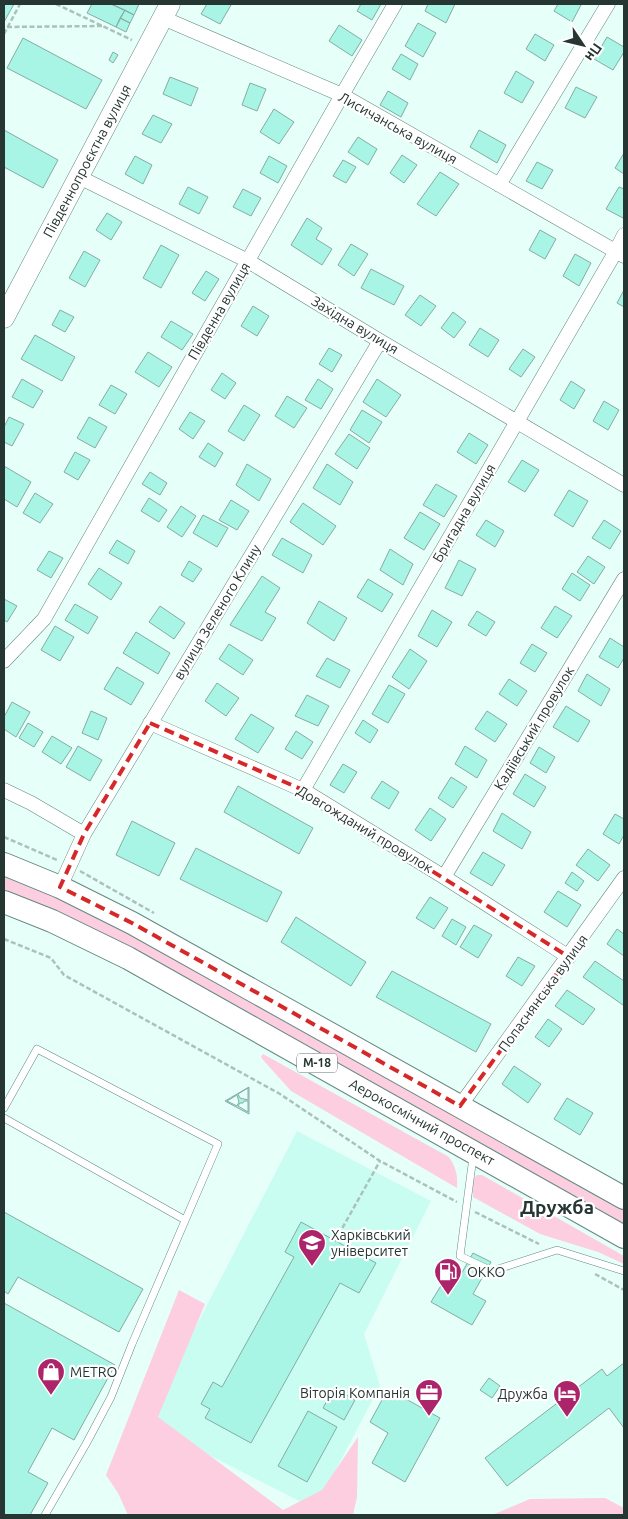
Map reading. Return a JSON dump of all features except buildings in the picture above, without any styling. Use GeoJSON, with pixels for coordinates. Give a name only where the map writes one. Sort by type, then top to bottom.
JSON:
{"type":"FeatureCollection","features":[{"type":"Feature","properties":{"kind":"main road","name":"Південнопроєктна вулиця"},"geometry":{"type":"LineString","coordinates":[[4,318],[166,11]]}},
{"type":"Feature","properties":{"kind":"main road","name":"М-18"},"geometry":{"type":"LineString","coordinates":[[4,864],[60,887],[132,923],[624,1198]]}},
{"type":"Feature","properties":{"kind":"main road","name":"Аерокосмічний проспект"},"geometry":{"type":"LineString","coordinates":[[4,902],[52,921],[128,958],[624,1237]]}},
{"type":"Feature","properties":{"kind":"street","name":"Південна вулиця"},"geometry":{"type":"LineString","coordinates":[[4,661],[44,619],[395,4]]}},
{"type":"Feature","properties":{"kind":"street"},"geometry":{"type":"LineString","coordinates":[[498,185],[608,4]]}},
{"type":"Feature","properties":{"kind":"street","name":"Лисичанська вулиця"},"geometry":{"type":"LineString","coordinates":[[166,11],[342,95],[620,254]]}},
{"type":"Feature","properties":{"kind":"street","name":"Західна вулиця"},"geometry":{"type":"LineString","coordinates":[[79,177],[248,261],[624,485]]}},
{"type":"Feature","properties":{"kind":"street","name":"Бригадна вулиця"},"geometry":{"type":"LineString","coordinates":[[303,790],[517,422],[620,254],[624,235]]}},
{"type":"Feature","properties":{"kind":"street","name":"вулиця Зеленого Клину"},"geometry":{"type":"LineString","coordinates":[[60,887],[84,834],[380,341]]}},
{"type":"Feature","properties":{"kind":"street","name":"Кадіївський провулок"},"geometry":{"type":"LineString","coordinates":[[444,877],[624,579]]}},
{"type":"Feature","properties":{"kind":"street","name":"Довгожданий провулок"},"geometry":{"type":"LineString","coordinates":[[150,723],[303,790],[569,957]]}},
{"type":"Feature","properties":{"kind":"street"},"geometry":{"type":"LineString","coordinates":[[4,790],[31,803],[84,834]]}},
{"type":"Feature","properties":{"kind":"street","name":"Попаснянська вулиця"},"geometry":{"type":"LineString","coordinates":[[460,1106],[624,878]]}},
{"type":"Feature","properties":{"kind":"lane"},"geometry":{"type":"LineString","coordinates":[[4,1108],[37,1049],[218,1144],[111,1397],[45,1515]]}},
{"type":"Feature","properties":{"kind":"lane"},"geometry":{"type":"LineString","coordinates":[[4,1118],[185,1220]]}},
{"type":"Feature","properties":{"kind":"lane"},"geometry":{"type":"LineString","coordinates":[[474,1152],[460,1256],[492,1271],[557,1250],[624,1272]]}},
{"type":"Feature","properties":{"kind":"path"},"geometry":{"type":"LineString","coordinates":[[4,34],[20,4]]}},
{"type":"Feature","properties":{"kind":"path"},"geometry":{"type":"LineString","coordinates":[[56,4],[132,40]]}},
{"type":"Feature","properties":{"kind":"path"},"geometry":{"type":"LineString","coordinates":[[8,27],[104,26]]}},
{"type":"Feature","properties":{"kind":"path"},"geometry":{"type":"LineString","coordinates":[[4,836],[69,866]]}},
{"type":"Feature","properties":{"kind":"path"},"geometry":{"type":"LineString","coordinates":[[4,939],[51,958],[64,975],[280,1094],[380,1161],[553,1251]]}},
{"type":"Feature","properties":{"kind":"path"},"geometry":{"type":"LineString","coordinates":[[336,1241],[380,1161]]}},
{"type":"Feature","properties":{"kind":"path"},"geometry":{"type":"LineString","coordinates":[[591,1272],[624,1290]]}},
{"type":"Feature","properties":{"kind":"highlighted area"},"geometry":{"type":"Polygon","coordinates":[[[150,723],[303,790],[569,957],[460,1106],[132,923],[60,887],[84,834],[150,723]]]}},
{"type":"Feature","properties":{"kind":"shaded area"},"geometry":{"type":"Polygon","coordinates":[[[4,872],[83,907],[624,1206],[624,1228],[4,893],[4,872]]]}},
{"type":"Feature","properties":{"kind":"shaded area"},"geometry":{"type":"Polygon","coordinates":[[[263,1054],[449,1157],[456,1172],[457,1188],[291,1091],[264,1061],[261,1057],[263,1054]]]}},
{"type":"Feature","properties":{"kind":"shaded area","name":"Харківський університет"},"geometry":{"type":"Polygon","coordinates":[[[297,1131],[431,1201],[364,1334],[380,1386],[315,1509],[146,1423],[297,1131]]]}},
{"type":"Feature","properties":{"kind":"shaded area"},"geometry":{"type":"Polygon","coordinates":[[[477,1175],[482,1175],[624,1256],[624,1264],[598,1252],[540,1234],[473,1197],[472,1181],[477,1175]]]}},
{"type":"Feature","properties":{"kind":"shaded area"},"geometry":{"type":"Polygon","coordinates":[[[179,1290],[205,1304],[158,1417],[283,1510],[322,1490],[358,1437],[357,1497],[353,1515],[128,1515],[118,1493],[106,1475],[179,1290]]]}},
{"type":"Feature","properties":{"kind":"shaded area"},"geometry":{"type":"Polygon","coordinates":[[[605,1498],[624,1508],[624,1515],[492,1515],[530,1499],[605,1498]]]}},
{"type":"Feature","properties":{"kind":"place","name":"Харківський університет"},"geometry":{"type":"Point","coordinates":[312,1267]}},
{"type":"Feature","properties":{"kind":"place","name":"ОККО"},"geometry":{"type":"Point","coordinates":[448,1296]}},
{"type":"Feature","properties":{"kind":"place","name":"METRO"},"geometry":{"type":"Point","coordinates":[51,1396]}},
{"type":"Feature","properties":{"kind":"place","name":"Віторія Компанія"},"geometry":{"type":"Point","coordinates":[429,1417]}},
{"type":"Feature","properties":{"kind":"place","name":"Дружба"},"geometry":{"type":"Point","coordinates":[567,1418]}},
{"type":"Feature","properties":{"kind":"district","name":"Дружба"},"geometry":{"type":"Point","coordinates":[557,1207]}}]}
